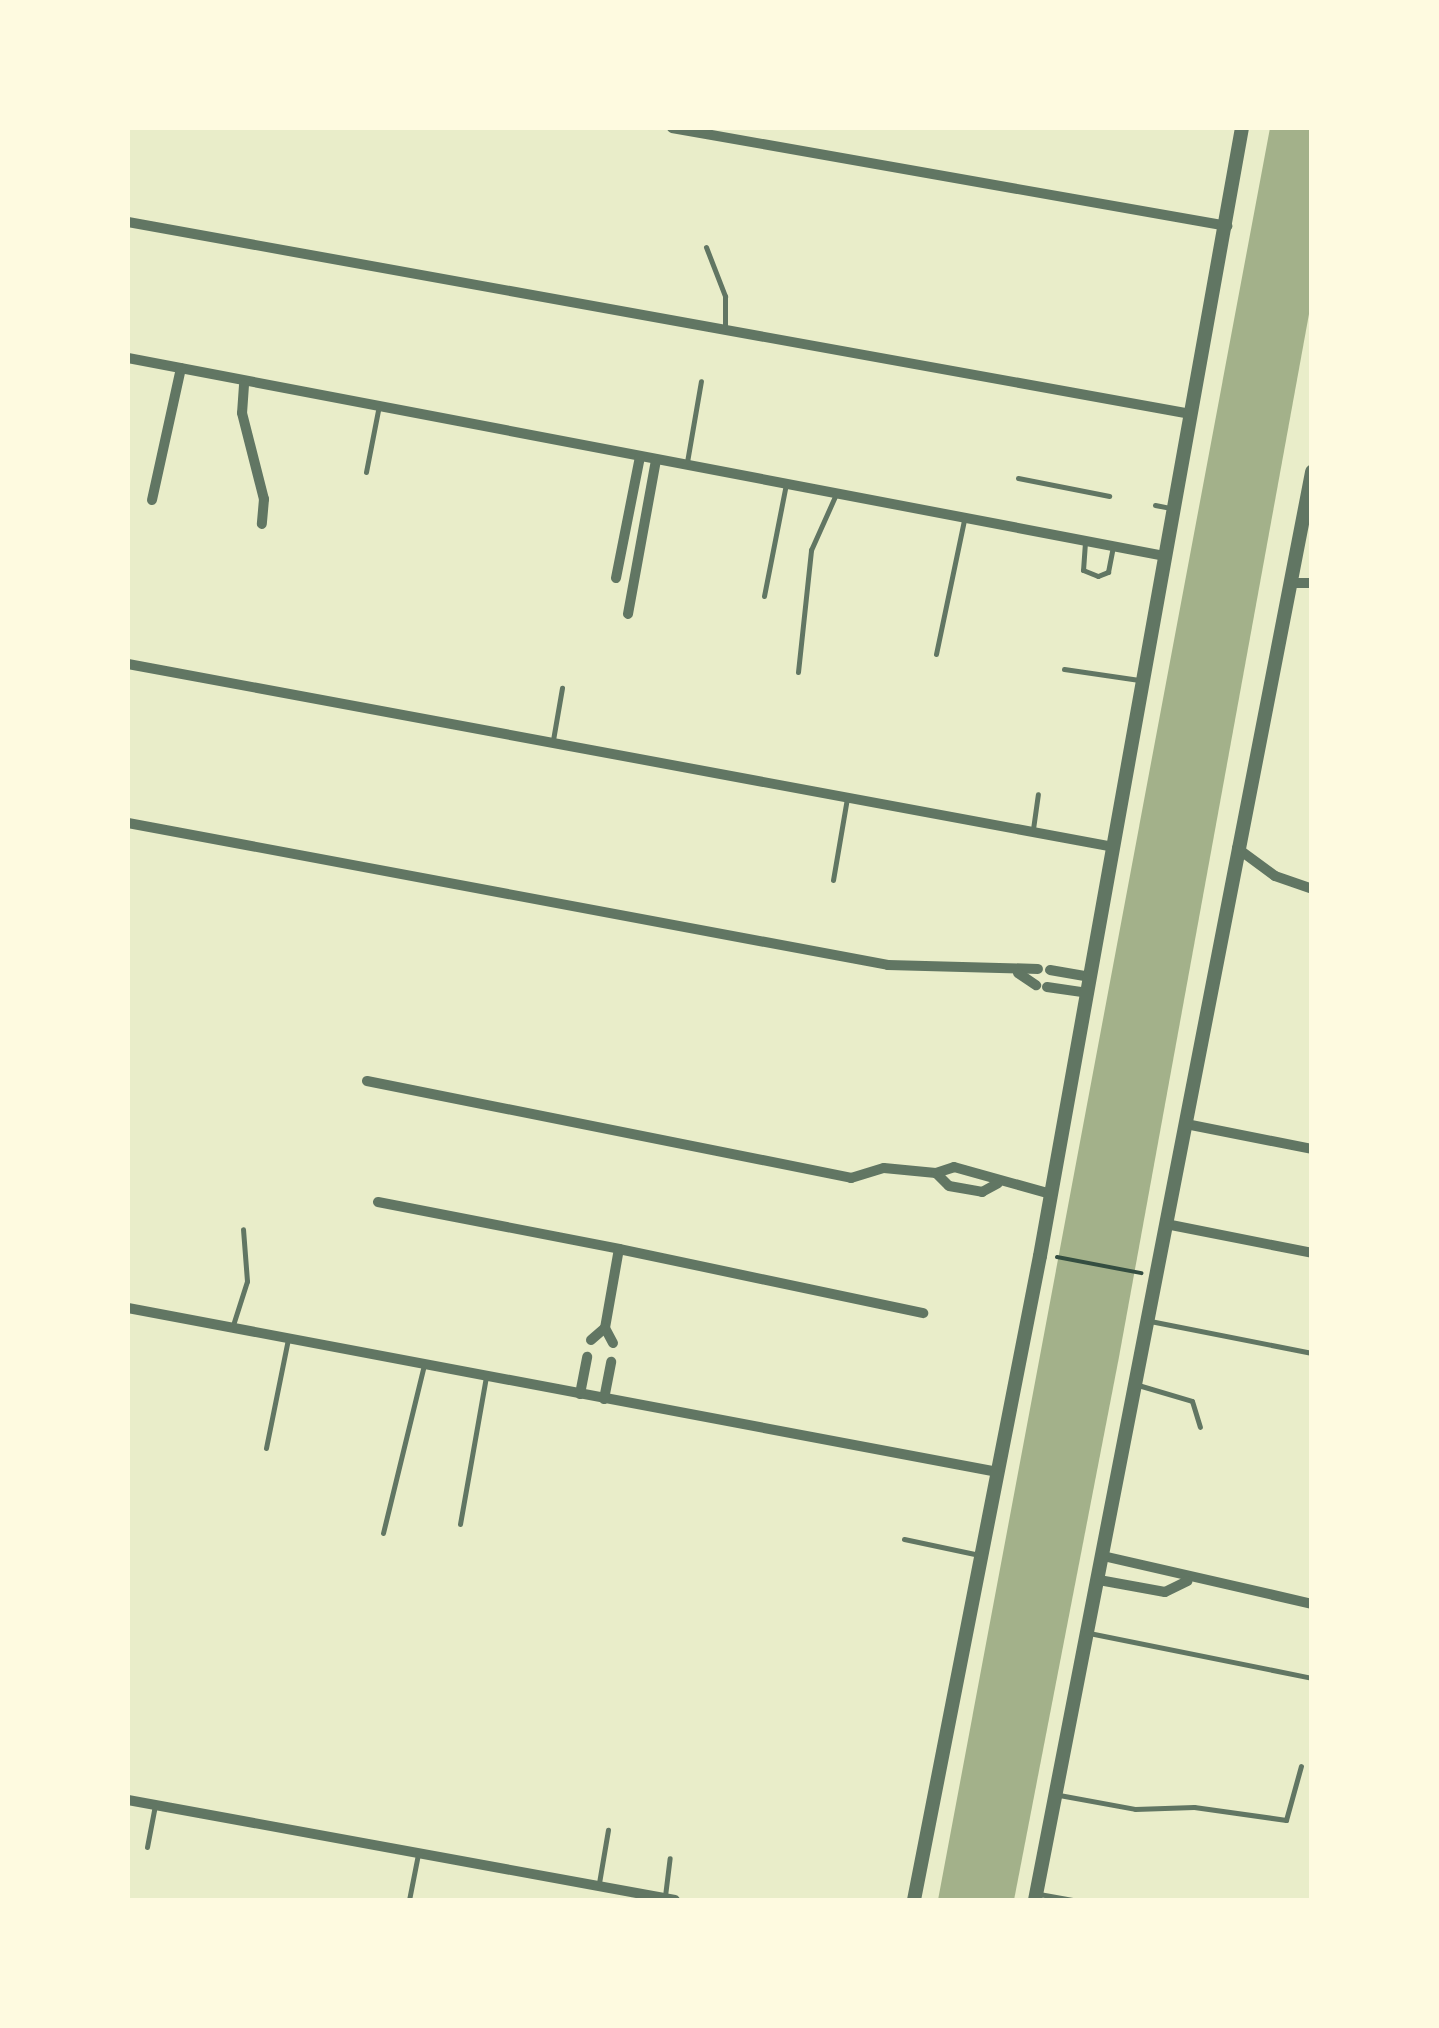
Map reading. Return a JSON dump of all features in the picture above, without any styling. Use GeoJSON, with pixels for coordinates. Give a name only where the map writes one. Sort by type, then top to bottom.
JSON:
{"type":"FeatureCollection","features":[{"type":"Feature","properties":{"kind":"street"},"geometry":{"type":"LineString","coordinates":[[672,128],[1226,226]]}},
{"type":"Feature","properties":{"kind":"street"},"geometry":{"type":"LineString","coordinates":[[914,1900],[1051,1194],[1242,128]]}},
{"type":"Feature","properties":{"kind":"street"},"geometry":{"type":"LineString","coordinates":[[128,222],[1191,414]]}},
{"type":"Feature","properties":{"kind":"street"},"geometry":{"type":"LineString","coordinates":[[128,358],[244,385],[1165,556]]}},
{"type":"Feature","properties":{"kind":"street"},"geometry":{"type":"LineString","coordinates":[[152,500],[181,368]]}},
{"type":"Feature","properties":{"kind":"street"},"geometry":{"type":"LineString","coordinates":[[244,385],[242,414],[264,499],[262,524]]}},
{"type":"Feature","properties":{"kind":"street"},"geometry":{"type":"LineString","coordinates":[[616,578],[640,457]]}},
{"type":"Feature","properties":{"kind":"street"},"geometry":{"type":"LineString","coordinates":[[628,614],[656,460]]}},
{"type":"Feature","properties":{"kind":"street"},"geometry":{"type":"LineString","coordinates":[[1035,1897],[1312,472]]}},
{"type":"Feature","properties":{"kind":"street"},"geometry":{"type":"LineString","coordinates":[[1293,583],[1312,583]]}},
{"type":"Feature","properties":{"kind":"street"},"geometry":{"type":"LineString","coordinates":[[128,664],[1113,847]]}},
{"type":"Feature","properties":{"kind":"street"},"geometry":{"type":"LineString","coordinates":[[128,823],[888,965],[1044,970],[1090,977]]}},
{"type":"Feature","properties":{"kind":"street"},"geometry":{"type":"LineString","coordinates":[[1236,848],[1274,876],[1312,889]]}},
{"type":"Feature","properties":{"kind":"street"},"geometry":{"type":"LineString","coordinates":[[1017,972],[1042,986],[1088,994]]}},
{"type":"Feature","properties":{"kind":"street"},"geometry":{"type":"LineString","coordinates":[[366,1081],[851,1178],[884,1168],[936,1173],[970,1169],[998,1183],[1051,1194]]}},
{"type":"Feature","properties":{"kind":"street"},"geometry":{"type":"LineString","coordinates":[[1186,1124],[1312,1149]]}},
{"type":"Feature","properties":{"kind":"street"},"geometry":{"type":"LineString","coordinates":[[936,1173],[949,1186],[982,1192],[998,1183]]}},
{"type":"Feature","properties":{"kind":"street"},"geometry":{"type":"LineString","coordinates":[[378,1202],[924,1313]]}},
{"type":"Feature","properties":{"kind":"street"},"geometry":{"type":"LineString","coordinates":[[1166,1224],[1312,1253]]}},
{"type":"Feature","properties":{"kind":"street"},"geometry":{"type":"LineString","coordinates":[[613,1343],[606,1328],[618,1249]]}},
{"type":"Feature","properties":{"kind":"street"},"geometry":{"type":"LineString","coordinates":[[128,1308],[998,1472]]}},
{"type":"Feature","properties":{"kind":"street"},"geometry":{"type":"LineString","coordinates":[[591,1340],[606,1328]]}},
{"type":"Feature","properties":{"kind":"street"},"geometry":{"type":"LineString","coordinates":[[580,1394],[588,1357]]}},
{"type":"Feature","properties":{"kind":"street"},"geometry":{"type":"LineString","coordinates":[[604,1399],[610,1362]]}},
{"type":"Feature","properties":{"kind":"street"},"geometry":{"type":"LineString","coordinates":[[1103,1556],[1166,1567],[1188,1581],[1312,1604]]}},
{"type":"Feature","properties":{"kind":"street"},"geometry":{"type":"LineString","coordinates":[[1099,1580],[1165,1592],[1188,1581]]}},
{"type":"Feature","properties":{"kind":"street"},"geometry":{"type":"LineString","coordinates":[[128,1800],[670,1900]]}},
{"type":"Feature","properties":{"kind":"lane"},"geometry":{"type":"LineString","coordinates":[[706,247],[725,296],[725,330]]}},
{"type":"Feature","properties":{"kind":"lane"},"geometry":{"type":"LineString","coordinates":[[687,465],[701,381]]}},
{"type":"Feature","properties":{"kind":"lane"},"geometry":{"type":"LineString","coordinates":[[366,472],[378,410]]}},
{"type":"Feature","properties":{"kind":"lane"},"geometry":{"type":"LineString","coordinates":[[1018,478],[1109,496]]}},
{"type":"Feature","properties":{"kind":"lane"},"geometry":{"type":"LineString","coordinates":[[764,596],[786,484]]}},
{"type":"Feature","properties":{"kind":"lane"},"geometry":{"type":"LineString","coordinates":[[798,672],[812,550],[836,494]]}},
{"type":"Feature","properties":{"kind":"lane"},"geometry":{"type":"LineString","coordinates":[[1155,505],[1173,509]]}},
{"type":"Feature","properties":{"kind":"lane"},"geometry":{"type":"LineString","coordinates":[[936,654],[965,518]]}},
{"type":"Feature","properties":{"kind":"lane"},"geometry":{"type":"LineString","coordinates":[[1085,541],[1083,570],[1098,576],[1108,572],[1113,546]]}},
{"type":"Feature","properties":{"kind":"lane"},"geometry":{"type":"LineString","coordinates":[[1064,669],[1142,681]]}},
{"type":"Feature","properties":{"kind":"lane"},"geometry":{"type":"LineString","coordinates":[[552,743],[562,688]]}},
{"type":"Feature","properties":{"kind":"lane"},"geometry":{"type":"LineString","coordinates":[[1032,832],[1038,794]]}},
{"type":"Feature","properties":{"kind":"lane"},"geometry":{"type":"LineString","coordinates":[[833,880],[847,798]]}},
{"type":"Feature","properties":{"kind":"lane"},"geometry":{"type":"LineString","coordinates":[[232,1328],[247,1281],[243,1229]]}},
{"type":"Feature","properties":{"kind":"lane"},"geometry":{"type":"LineString","coordinates":[[1148,1320],[1312,1353]]}},
{"type":"Feature","properties":{"kind":"lane"},"geometry":{"type":"LineString","coordinates":[[266,1448],[288,1339]]}},
{"type":"Feature","properties":{"kind":"lane"},"geometry":{"type":"LineString","coordinates":[[383,1533],[424,1365]]}},
{"type":"Feature","properties":{"kind":"lane"},"geometry":{"type":"LineString","coordinates":[[460,1524],[486,1376]]}},
{"type":"Feature","properties":{"kind":"lane"},"geometry":{"type":"LineString","coordinates":[[1136,1384],[1192,1401],[1200,1426]]}},
{"type":"Feature","properties":{"kind":"lane"},"geometry":{"type":"LineString","coordinates":[[904,1540],[982,1555]]}},
{"type":"Feature","properties":{"kind":"lane"},"geometry":{"type":"LineString","coordinates":[[1089,1633],[1312,1678]]}},
{"type":"Feature","properties":{"kind":"lane"},"geometry":{"type":"LineString","coordinates":[[1056,1794],[1135,1810],[1194,1808],[1286,1820],[1301,1766]]}},
{"type":"Feature","properties":{"kind":"lane"},"geometry":{"type":"LineString","coordinates":[[147,1847],[155,1806]]}},
{"type":"Feature","properties":{"kind":"lane"},"geometry":{"type":"LineString","coordinates":[[598,1886],[608,1830]]}},
{"type":"Feature","properties":{"kind":"lane"},"geometry":{"type":"LineString","coordinates":[[409,1900],[418,1854]]}},
{"type":"Feature","properties":{"kind":"lane"},"geometry":{"type":"LineString","coordinates":[[670,1858],[670,1900]]}},
{"type":"Feature","properties":{"kind":"lane"},"geometry":{"type":"LineString","coordinates":[[1035,1897],[1072,1900]]}},
{"type":"Feature","properties":{"kind":"path"},"geometry":{"type":"LineString","coordinates":[[1054,1256],[1142,1274]]}},
{"type":"Feature","properties":{"kind":"shaded area"},"geometry":{"type":"Polygon","coordinates":[[[1270,128],[1311,128],[1311,303],[1119,1357],[1014,1900],[938,1900],[1270,128]]]}}]}
